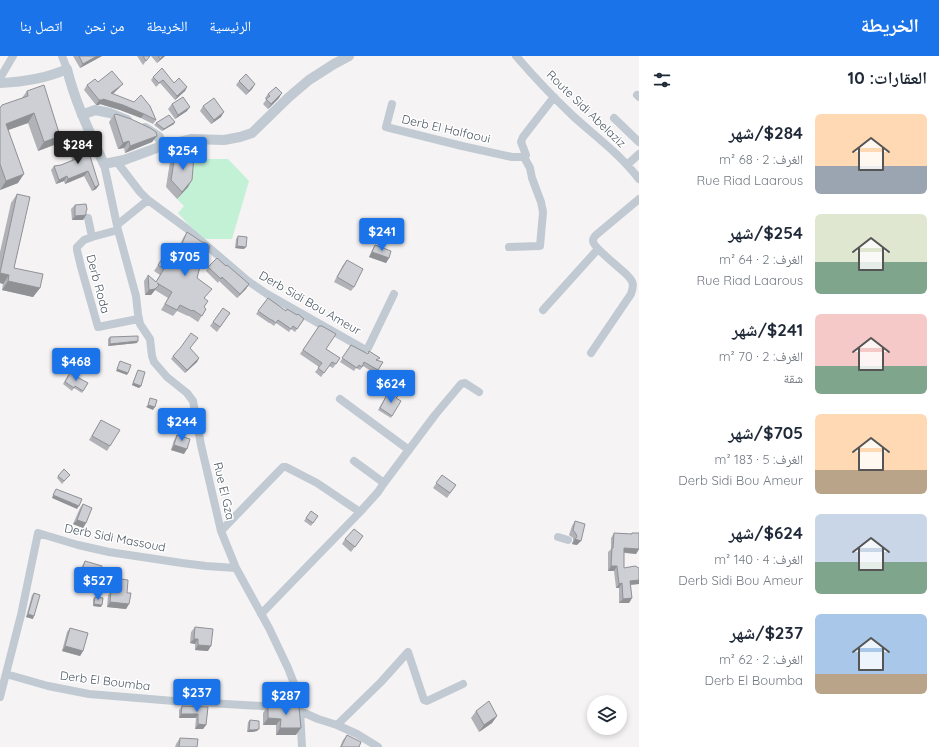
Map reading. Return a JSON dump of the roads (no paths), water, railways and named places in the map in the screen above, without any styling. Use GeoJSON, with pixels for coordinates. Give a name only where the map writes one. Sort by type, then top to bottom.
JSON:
{"type":"FeatureCollection","features":[{"type":"Feature","properties":{"kind":"street"},"geometry":{"type":"LineString","coordinates":[[0,78],[13,56]]}},
{"type":"Feature","properties":{"kind":"street"},"geometry":{"type":"LineString","coordinates":[[62,56],[67,69],[70,84],[82,115],[104,164],[124,160],[162,146],[191,139],[224,140],[252,134],[289,97],[309,80],[349,56]]}},
{"type":"Feature","properties":{"kind":"street","name":"Route Sidi Abelaziz"},"geometry":{"type":"LineString","coordinates":[[516,56],[554,97],[586,128],[600,138],[639,179]]}},
{"type":"Feature","properties":{"kind":"street"},"geometry":{"type":"LineString","coordinates":[[0,83],[52,76],[67,69]]}},
{"type":"Feature","properties":{"kind":"street"},"geometry":{"type":"LineString","coordinates":[[509,247],[540,246],[543,212],[530,168],[524,157],[526,155],[521,142],[523,137],[554,97]]}},
{"type":"Feature","properties":{"kind":"street","name":"Derb El Halfaoui"},"geometry":{"type":"LineString","coordinates":[[392,104],[386,127],[512,157],[524,157]]}},
{"type":"Feature","properties":{"kind":"street"},"geometry":{"type":"LineString","coordinates":[[82,115],[95,110],[110,113],[135,122],[159,137],[162,146]]}},
{"type":"Feature","properties":{"kind":"street"},"geometry":{"type":"LineString","coordinates":[[614,118],[639,142]]}},
{"type":"Feature","properties":{"kind":"street"},"geometry":{"type":"LineString","coordinates":[[627,165],[639,154]]}},
{"type":"Feature","properties":{"kind":"street","name":"Derb Sidi Bou Ameur"},"geometry":{"type":"LineString","coordinates":[[117,162],[148,200],[186,228],[254,286],[364,349],[368,348],[394,294]]}},
{"type":"Feature","properties":{"kind":"street","name":"Rue El Gza"},"geometry":{"type":"LineString","coordinates":[[104,164],[117,227],[136,296],[138,319],[150,339],[154,362],[167,377],[187,393],[193,401],[201,445],[221,531],[236,568],[275,640],[295,686],[294,708],[302,747]]}},
{"type":"Feature","properties":{"kind":"street"},"geometry":{"type":"LineString","coordinates":[[591,353],[631,294],[633,284],[632,279],[598,250],[593,243],[593,240],[596,235],[639,199]]}},
{"type":"Feature","properties":{"kind":"street"},"geometry":{"type":"LineString","coordinates":[[117,227],[148,200]]}},
{"type":"Feature","properties":{"kind":"street","name":"Derb Roda"},"geometry":{"type":"LineString","coordinates":[[88,218],[92,237]]}},
{"type":"Feature","properties":{"kind":"street","name":"Derb Roda"},"geometry":{"type":"LineString","coordinates":[[117,227],[80,243],[77,250],[98,327],[138,319]]}},
{"type":"Feature","properties":{"kind":"street"},"geometry":{"type":"LineString","coordinates":[[543,310],[598,250]]}},
{"type":"Feature","properties":{"kind":"street"},"geometry":{"type":"LineString","coordinates":[[260,614],[378,492],[435,415],[463,383],[479,392]]}},
{"type":"Feature","properties":{"kind":"street"},"geometry":{"type":"LineString","coordinates":[[340,399],[409,450]]}},
{"type":"Feature","properties":{"kind":"street"},"geometry":{"type":"LineString","coordinates":[[354,461],[384,483]]}},
{"type":"Feature","properties":{"kind":"street"},"geometry":{"type":"LineString","coordinates":[[221,531],[282,469],[286,467],[317,483],[360,512]]}},
{"type":"Feature","properties":{"kind":"street","name":"Derb Sidi Massoud"},"geometry":{"type":"LineString","coordinates":[[0,697],[21,615],[38,533],[84,547],[109,552],[182,563],[236,568]]}},
{"type":"Feature","properties":{"kind":"street"},"geometry":{"type":"LineString","coordinates":[[558,537],[568,540]]}},
{"type":"Feature","properties":{"kind":"street"},"geometry":{"type":"LineString","coordinates":[[337,725],[408,652],[424,700],[427,701],[463,684]]}},
{"type":"Feature","properties":{"kind":"street","name":"Derb El Boumba"},"geometry":{"type":"LineString","coordinates":[[6,674],[48,686],[89,694],[261,707],[294,708]]}},
{"type":"Feature","properties":{"kind":"street"},"geometry":{"type":"LineString","coordinates":[[294,708],[357,734],[378,747]]}}]}
